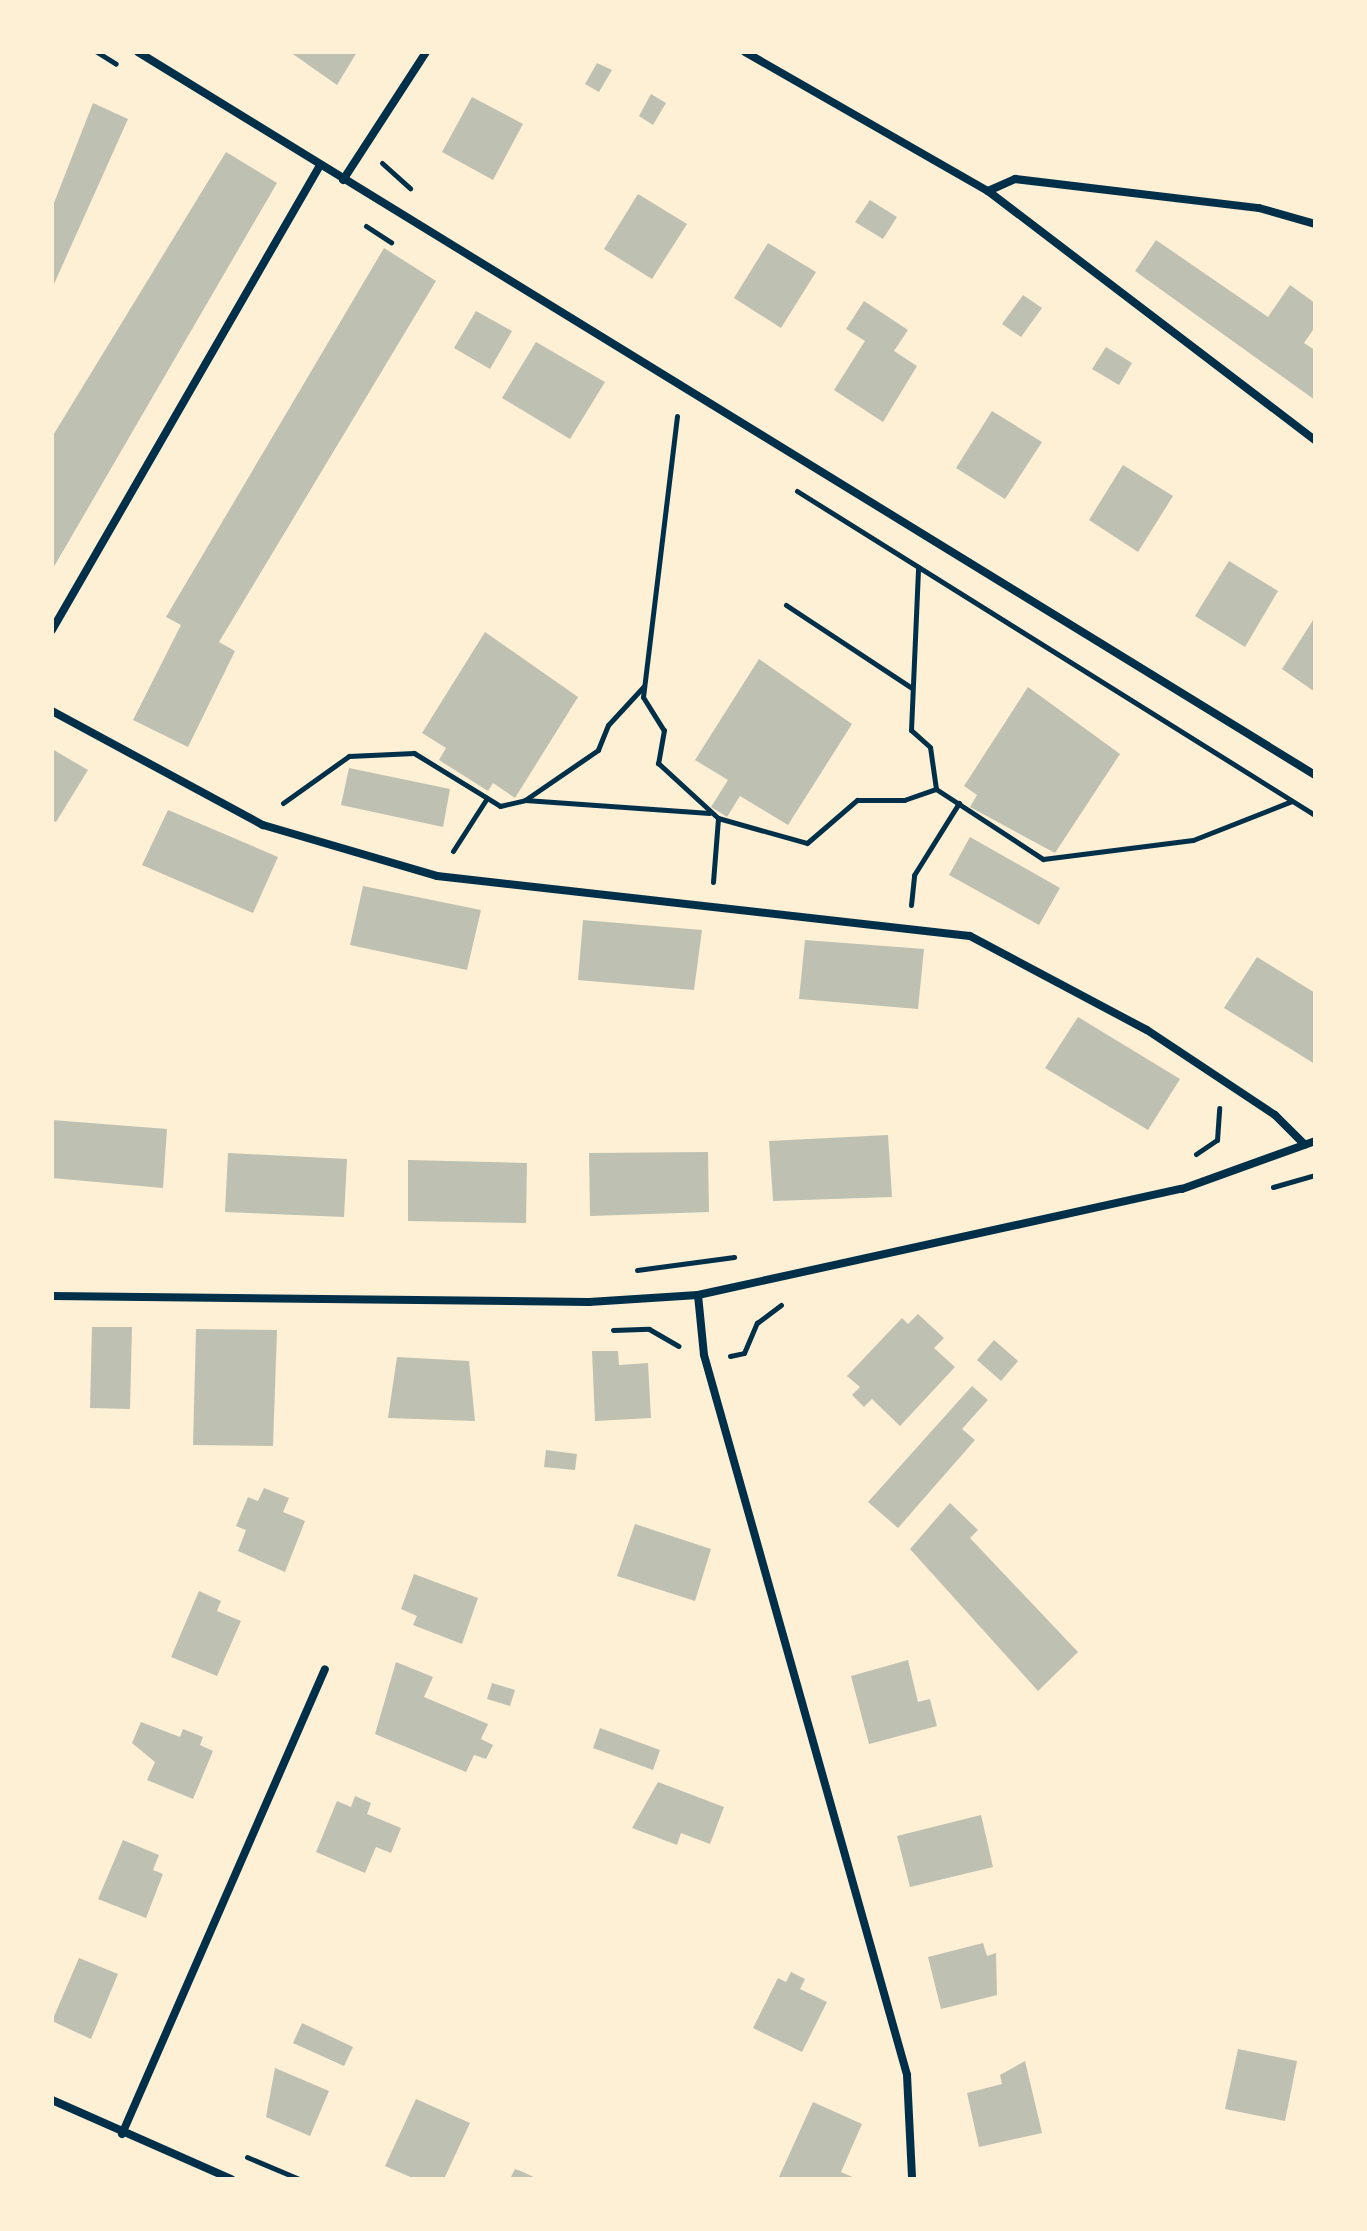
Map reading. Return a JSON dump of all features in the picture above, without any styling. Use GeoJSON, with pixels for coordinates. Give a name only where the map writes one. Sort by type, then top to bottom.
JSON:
{"type":"FeatureCollection","features":[{"type":"Feature","properties":{"kind":"street"},"geometry":{"type":"LineString","coordinates":[[138,52],[319,167],[1315,775]]}},
{"type":"Feature","properties":{"kind":"street"},"geometry":{"type":"LineString","coordinates":[[343,180],[426,52]]}},
{"type":"Feature","properties":{"kind":"street"},"geometry":{"type":"LineString","coordinates":[[745,52],[988,191],[1315,440]]}},
{"type":"Feature","properties":{"kind":"street"},"geometry":{"type":"LineString","coordinates":[[52,630],[319,167]]}},
{"type":"Feature","properties":{"kind":"street"},"geometry":{"type":"LineString","coordinates":[[988,191],[1015,179],[1259,208],[1315,224]]}},
{"type":"Feature","properties":{"kind":"street"},"geometry":{"type":"LineString","coordinates":[[52,711],[263,825],[437,876],[712,907],[908,924],[970,936],[1034,966],[1147,1030],[1275,1115],[1305,1145]]}},
{"type":"Feature","properties":{"kind":"street"},"geometry":{"type":"LineString","coordinates":[[52,1296],[589,1302],[698,1295],[1182,1189],[1315,1141]]}},
{"type":"Feature","properties":{"kind":"street"},"geometry":{"type":"LineString","coordinates":[[698,1295],[704,1355],[907,2075],[912,2179]]}},
{"type":"Feature","properties":{"kind":"street"},"geometry":{"type":"LineString","coordinates":[[122,2134],[325,1669]]}},
{"type":"Feature","properties":{"kind":"street"},"geometry":{"type":"LineString","coordinates":[[52,2100],[122,2134],[231,2179]]}},
{"type":"Feature","properties":{"kind":"path"},"geometry":{"type":"LineString","coordinates":[[688,423],[675,415],[643,697],[664,730],[658,763],[718,818],[807,843],[857,800],[904,800],[936,789]]}},
{"type":"Feature","properties":{"kind":"path"},"geometry":{"type":"LineString","coordinates":[[791,488],[1315,815]]}},
{"type":"Feature","properties":{"kind":"path"},"geometry":{"type":"LineString","coordinates":[[918,567],[911,730],[930,747],[936,789]]}},
{"type":"Feature","properties":{"kind":"path"},"geometry":{"type":"LineString","coordinates":[[786,605],[912,688]]}},
{"type":"Feature","properties":{"kind":"path"},"geometry":{"type":"LineString","coordinates":[[525,800],[598,750],[608,725],[644,686]]}},
{"type":"Feature","properties":{"kind":"path"},"geometry":{"type":"LineString","coordinates":[[263,825],[349,756],[414,753],[500,806],[525,800],[710,813]]}},
{"type":"Feature","properties":{"kind":"path"},"geometry":{"type":"LineString","coordinates":[[936,789],[1043,859],[1069,859],[1193,840],[1292,801]]}},
{"type":"Feature","properties":{"kind":"path"},"geometry":{"type":"LineString","coordinates":[[437,876],[487,798]]}},
{"type":"Feature","properties":{"kind":"path"},"geometry":{"type":"LineString","coordinates":[[908,924],[914,875],[959,803]]}},
{"type":"Feature","properties":{"kind":"path"},"geometry":{"type":"LineString","coordinates":[[712,907],[718,818]]}},
{"type":"Feature","properties":{"kind":"path"},"geometry":{"type":"LineString","coordinates":[[1183,1158],[1217,1140],[1215,1095]]}},
{"type":"Feature","properties":{"kind":"path"},"geometry":{"type":"LineString","coordinates":[[621,1271],[747,1255]]}},
{"type":"Feature","properties":{"kind":"building"},"geometry":{"type":"Polygon","coordinates":[[[290,52],[357,52],[337,85],[290,52]]]}},
{"type":"Feature","properties":{"kind":"building"},"geometry":{"type":"Polygon","coordinates":[[[597,63],[612,70],[599,92],[585,84],[597,63]]]}},
{"type":"Feature","properties":{"kind":"building"},"geometry":{"type":"Polygon","coordinates":[[[651,94],[666,103],[653,125],[639,116],[651,94]]]}},
{"type":"Feature","properties":{"kind":"building"},"geometry":{"type":"Polygon","coordinates":[[[472,97],[523,124],[493,180],[442,152],[472,97]]]}},
{"type":"Feature","properties":{"kind":"building"},"geometry":{"type":"Polygon","coordinates":[[[93,103],[128,119],[54,284],[52,208],[93,103]]]}},
{"type":"Feature","properties":{"kind":"building"},"geometry":{"type":"Polygon","coordinates":[[[226,152],[277,183],[52,570],[52,437],[226,152]]]}},
{"type":"Feature","properties":{"kind":"building"},"geometry":{"type":"Polygon","coordinates":[[[638,194],[687,224],[652,279],[604,249],[638,194]]]}},
{"type":"Feature","properties":{"kind":"building"},"geometry":{"type":"Polygon","coordinates":[[[870,200],[897,217],[883,239],[855,222],[870,200]]]}},
{"type":"Feature","properties":{"kind":"building"},"geometry":{"type":"Polygon","coordinates":[[[1156,240],[1268,317],[1290,285],[1315,303],[1315,327],[1304,343],[1315,350],[1315,400],[1135,271],[1156,240]]]}},
{"type":"Feature","properties":{"kind":"building"},"geometry":{"type":"Polygon","coordinates":[[[768,243],[816,272],[781,328],[734,298],[768,243]]]}},
{"type":"Feature","properties":{"kind":"building"},"geometry":{"type":"Polygon","coordinates":[[[384,248],[436,281],[219,642],[235,651],[188,747],[133,720],[181,625],[166,617],[384,248]]]}},
{"type":"Feature","properties":{"kind":"building"},"geometry":{"type":"Polygon","coordinates":[[[1023,295],[1042,308],[1021,337],[1002,324],[1023,295]]]}},
{"type":"Feature","properties":{"kind":"building"},"geometry":{"type":"Polygon","coordinates":[[[864,301],[908,330],[894,351],[917,366],[883,422],[834,390],[865,341],[846,329],[864,301]]]}},
{"type":"Feature","properties":{"kind":"building"},"geometry":{"type":"Polygon","coordinates":[[[476,311],[512,331],[490,369],[454,348],[476,311]]]}},
{"type":"Feature","properties":{"kind":"building"},"geometry":{"type":"Polygon","coordinates":[[[536,342],[605,382],[570,439],[502,398],[536,342]]]}},
{"type":"Feature","properties":{"kind":"building"},"geometry":{"type":"Polygon","coordinates":[[[1106,347],[1132,363],[1119,385],[1092,369],[1106,347]]]}},
{"type":"Feature","properties":{"kind":"building"},"geometry":{"type":"Polygon","coordinates":[[[992,411],[1042,442],[1005,499],[956,468],[992,411]]]}},
{"type":"Feature","properties":{"kind":"building"},"geometry":{"type":"Polygon","coordinates":[[[1123,465],[1173,496],[1138,552],[1089,520],[1123,465]]]}},
{"type":"Feature","properties":{"kind":"building"},"geometry":{"type":"Polygon","coordinates":[[[1229,561],[1278,591],[1245,647],[1195,616],[1229,561]]]}},
{"type":"Feature","properties":{"kind":"building"},"geometry":{"type":"Polygon","coordinates":[[[1315,617],[1315,692],[1282,669],[1315,617]]]}},
{"type":"Feature","properties":{"kind":"building"},"geometry":{"type":"Polygon","coordinates":[[[485,632],[578,697],[515,798],[493,783],[488,791],[439,760],[446,748],[422,733],[485,632]]]}},
{"type":"Feature","properties":{"kind":"building"},"geometry":{"type":"Polygon","coordinates":[[[759,659],[852,724],[788,825],[740,796],[727,817],[711,807],[728,780],[695,760],[759,659]]]}},
{"type":"Feature","properties":{"kind":"building"},"geometry":{"type":"Polygon","coordinates":[[[1028,687],[1120,754],[1055,853],[970,807],[977,795],[964,786],[1028,687]]]}},
{"type":"Feature","properties":{"kind":"building"},"geometry":{"type":"Polygon","coordinates":[[[52,749],[88,770],[56,822],[52,820],[52,749]]]}},
{"type":"Feature","properties":{"kind":"building"},"geometry":{"type":"Polygon","coordinates":[[[349,768],[450,789],[443,827],[341,805],[349,768]]]}},
{"type":"Feature","properties":{"kind":"building"},"geometry":{"type":"Polygon","coordinates":[[[168,810],[278,857],[253,913],[142,865],[168,810]]]}},
{"type":"Feature","properties":{"kind":"building"},"geometry":{"type":"Polygon","coordinates":[[[970,837],[1060,888],[1039,925],[949,875],[970,837]]]}},
{"type":"Feature","properties":{"kind":"building"},"geometry":{"type":"Polygon","coordinates":[[[363,886],[481,910],[467,970],[350,945],[363,886]]]}},
{"type":"Feature","properties":{"kind":"building"},"geometry":{"type":"Polygon","coordinates":[[[583,920],[702,930],[694,990],[578,980],[583,920]]]}},
{"type":"Feature","properties":{"kind":"building"},"geometry":{"type":"Polygon","coordinates":[[[805,940],[924,949],[918,1009],[799,999],[805,940]]]}},
{"type":"Feature","properties":{"kind":"building"},"geometry":{"type":"Polygon","coordinates":[[[1257,957],[1315,993],[1315,1064],[1224,1008],[1257,957]]]}},
{"type":"Feature","properties":{"kind":"building"},"geometry":{"type":"Polygon","coordinates":[[[1078,1017],[1180,1079],[1148,1130],[1045,1068],[1078,1017]]]}},
{"type":"Feature","properties":{"kind":"building"},"geometry":{"type":"Polygon","coordinates":[[[52,1120],[167,1129],[163,1188],[52,1178],[52,1120]]]}},
{"type":"Feature","properties":{"kind":"building"},"geometry":{"type":"Polygon","coordinates":[[[888,1135],[892,1197],[773,1201],[769,1141],[888,1135]]]}},
{"type":"Feature","properties":{"kind":"building"},"geometry":{"type":"Polygon","coordinates":[[[708,1152],[709,1212],[590,1216],[589,1153],[708,1152]]]}},
{"type":"Feature","properties":{"kind":"building"},"geometry":{"type":"Polygon","coordinates":[[[228,1153],[347,1159],[344,1217],[225,1212],[228,1153]]]}},
{"type":"Feature","properties":{"kind":"building"},"geometry":{"type":"Polygon","coordinates":[[[408,1160],[527,1163],[526,1223],[408,1221],[408,1160]]]}},
{"type":"Feature","properties":{"kind":"building"},"geometry":{"type":"Polygon","coordinates":[[[918,1314],[944,1338],[934,1348],[955,1367],[900,1426],[872,1399],[864,1407],[852,1395],[860,1387],[847,1376],[902,1318],[908,1324],[918,1314]]]}},
{"type":"Feature","properties":{"kind":"building"},"geometry":{"type":"Polygon","coordinates":[[[92,1327],[132,1327],[130,1409],[90,1408],[92,1327]]]}},
{"type":"Feature","properties":{"kind":"building"},"geometry":{"type":"Polygon","coordinates":[[[196,1329],[277,1330],[273,1446],[193,1445],[196,1329]]]}},
{"type":"Feature","properties":{"kind":"building"},"geometry":{"type":"Polygon","coordinates":[[[994,1340],[1018,1361],[1001,1381],[977,1360],[994,1340]]]}},
{"type":"Feature","properties":{"kind":"building"},"geometry":{"type":"Polygon","coordinates":[[[592,1351],[618,1351],[619,1365],[648,1363],[651,1418],[595,1421],[592,1351]]]}},
{"type":"Feature","properties":{"kind":"building"},"geometry":{"type":"Polygon","coordinates":[[[397,1357],[469,1361],[475,1421],[388,1418],[397,1357]]]}},
{"type":"Feature","properties":{"kind":"building"},"geometry":{"type":"Polygon","coordinates":[[[972,1386],[988,1400],[962,1429],[975,1440],[898,1528],[868,1502],[972,1386]]]}},
{"type":"Feature","properties":{"kind":"building"},"geometry":{"type":"Polygon","coordinates":[[[546,1450],[577,1454],[575,1470],[544,1467],[546,1450]]]}},
{"type":"Feature","properties":{"kind":"building"},"geometry":{"type":"Polygon","coordinates":[[[264,1488],[289,1498],[283,1512],[305,1521],[285,1572],[238,1551],[246,1530],[236,1526],[248,1497],[258,1501],[264,1488]]]}},
{"type":"Feature","properties":{"kind":"building"},"geometry":{"type":"Polygon","coordinates":[[[950,1503],[978,1530],[970,1538],[1078,1652],[1038,1691],[910,1549],[950,1503]]]}},
{"type":"Feature","properties":{"kind":"building"},"geometry":{"type":"Polygon","coordinates":[[[635,1524],[711,1549],[695,1601],[617,1576],[635,1524]]]}},
{"type":"Feature","properties":{"kind":"building"},"geometry":{"type":"Polygon","coordinates":[[[414,1574],[478,1598],[462,1644],[413,1625],[417,1616],[401,1609],[414,1574]]]}},
{"type":"Feature","properties":{"kind":"building"},"geometry":{"type":"Polygon","coordinates":[[[199,1591],[221,1601],[217,1611],[241,1621],[217,1676],[171,1657],[199,1591]]]}},
{"type":"Feature","properties":{"kind":"building"},"geometry":{"type":"Polygon","coordinates":[[[908,1660],[918,1702],[930,1699],[937,1726],[869,1744],[851,1676],[908,1660]]]}},
{"type":"Feature","properties":{"kind":"building"},"geometry":{"type":"Polygon","coordinates":[[[396,1662],[433,1677],[424,1697],[488,1724],[481,1739],[493,1745],[486,1759],[474,1755],[466,1772],[375,1734],[396,1662]]]}},
{"type":"Feature","properties":{"kind":"building"},"geometry":{"type":"Polygon","coordinates":[[[492,1683],[515,1690],[510,1706],[487,1699],[492,1683]]]}},
{"type":"Feature","properties":{"kind":"building"},"geometry":{"type":"Polygon","coordinates":[[[141,1722],[180,1737],[183,1729],[203,1737],[200,1745],[213,1751],[193,1799],[147,1780],[155,1762],[132,1743],[141,1722]]]}},
{"type":"Feature","properties":{"kind":"building"},"geometry":{"type":"Polygon","coordinates":[[[600,1728],[660,1750],[653,1770],[593,1748],[600,1728]]]}},
{"type":"Feature","properties":{"kind":"building"},"geometry":{"type":"Polygon","coordinates":[[[658,1782],[724,1807],[710,1844],[681,1833],[677,1845],[632,1828],[658,1782]]]}},
{"type":"Feature","properties":{"kind":"building"},"geometry":{"type":"Polygon","coordinates":[[[355,1796],[371,1803],[367,1814],[401,1828],[391,1853],[376,1847],[365,1873],[316,1852],[337,1801],[351,1807],[355,1796]]]}},
{"type":"Feature","properties":{"kind":"building"},"geometry":{"type":"Polygon","coordinates":[[[981,1815],[993,1867],[910,1887],[897,1836],[981,1815]]]}},
{"type":"Feature","properties":{"kind":"building"},"geometry":{"type":"Polygon","coordinates":[[[123,1840],[159,1855],[153,1870],[163,1874],[146,1918],[98,1899],[123,1840]]]}},
{"type":"Feature","properties":{"kind":"building"},"geometry":{"type":"Polygon","coordinates":[[[983,1943],[987,1956],[996,1953],[997,1995],[941,2009],[928,1957],[983,1943]]]}},
{"type":"Feature","properties":{"kind":"building"},"geometry":{"type":"Polygon","coordinates":[[[79,1958],[118,1974],[91,2039],[52,2021],[79,1958]]]}},
{"type":"Feature","properties":{"kind":"building"},"geometry":{"type":"Polygon","coordinates":[[[791,1972],[805,1979],[800,1989],[827,2002],[802,2052],[753,2028],[778,1978],[786,1982],[791,1972]]]}},
{"type":"Feature","properties":{"kind":"building"},"geometry":{"type":"Polygon","coordinates":[[[302,2023],[353,2047],[344,2066],[293,2043],[302,2023]]]}},
{"type":"Feature","properties":{"kind":"building"},"geometry":{"type":"Polygon","coordinates":[[[1238,2049],[1297,2061],[1285,2121],[1225,2109],[1238,2049]]]}},
{"type":"Feature","properties":{"kind":"building"},"geometry":{"type":"Polygon","coordinates":[[[1025,2061],[1042,2133],[979,2147],[967,2093],[1002,2084],[1000,2075],[1025,2061]]]}},
{"type":"Feature","properties":{"kind":"building"},"geometry":{"type":"Polygon","coordinates":[[[275,2068],[329,2091],[310,2136],[266,2117],[275,2068]]]}},
{"type":"Feature","properties":{"kind":"building"},"geometry":{"type":"Polygon","coordinates":[[[416,2099],[470,2123],[444,2179],[415,2179],[385,2166],[416,2099]]]}},
{"type":"Feature","properties":{"kind":"building"},"geometry":{"type":"Polygon","coordinates":[[[813,2102],[862,2124],[841,2172],[857,2179],[778,2179],[813,2102]]]}},
{"type":"Feature","properties":{"kind":"building"},"geometry":{"type":"Polygon","coordinates":[[[515,2169],[523,2172],[538,2179],[510,2179],[515,2169]]]}}]}
